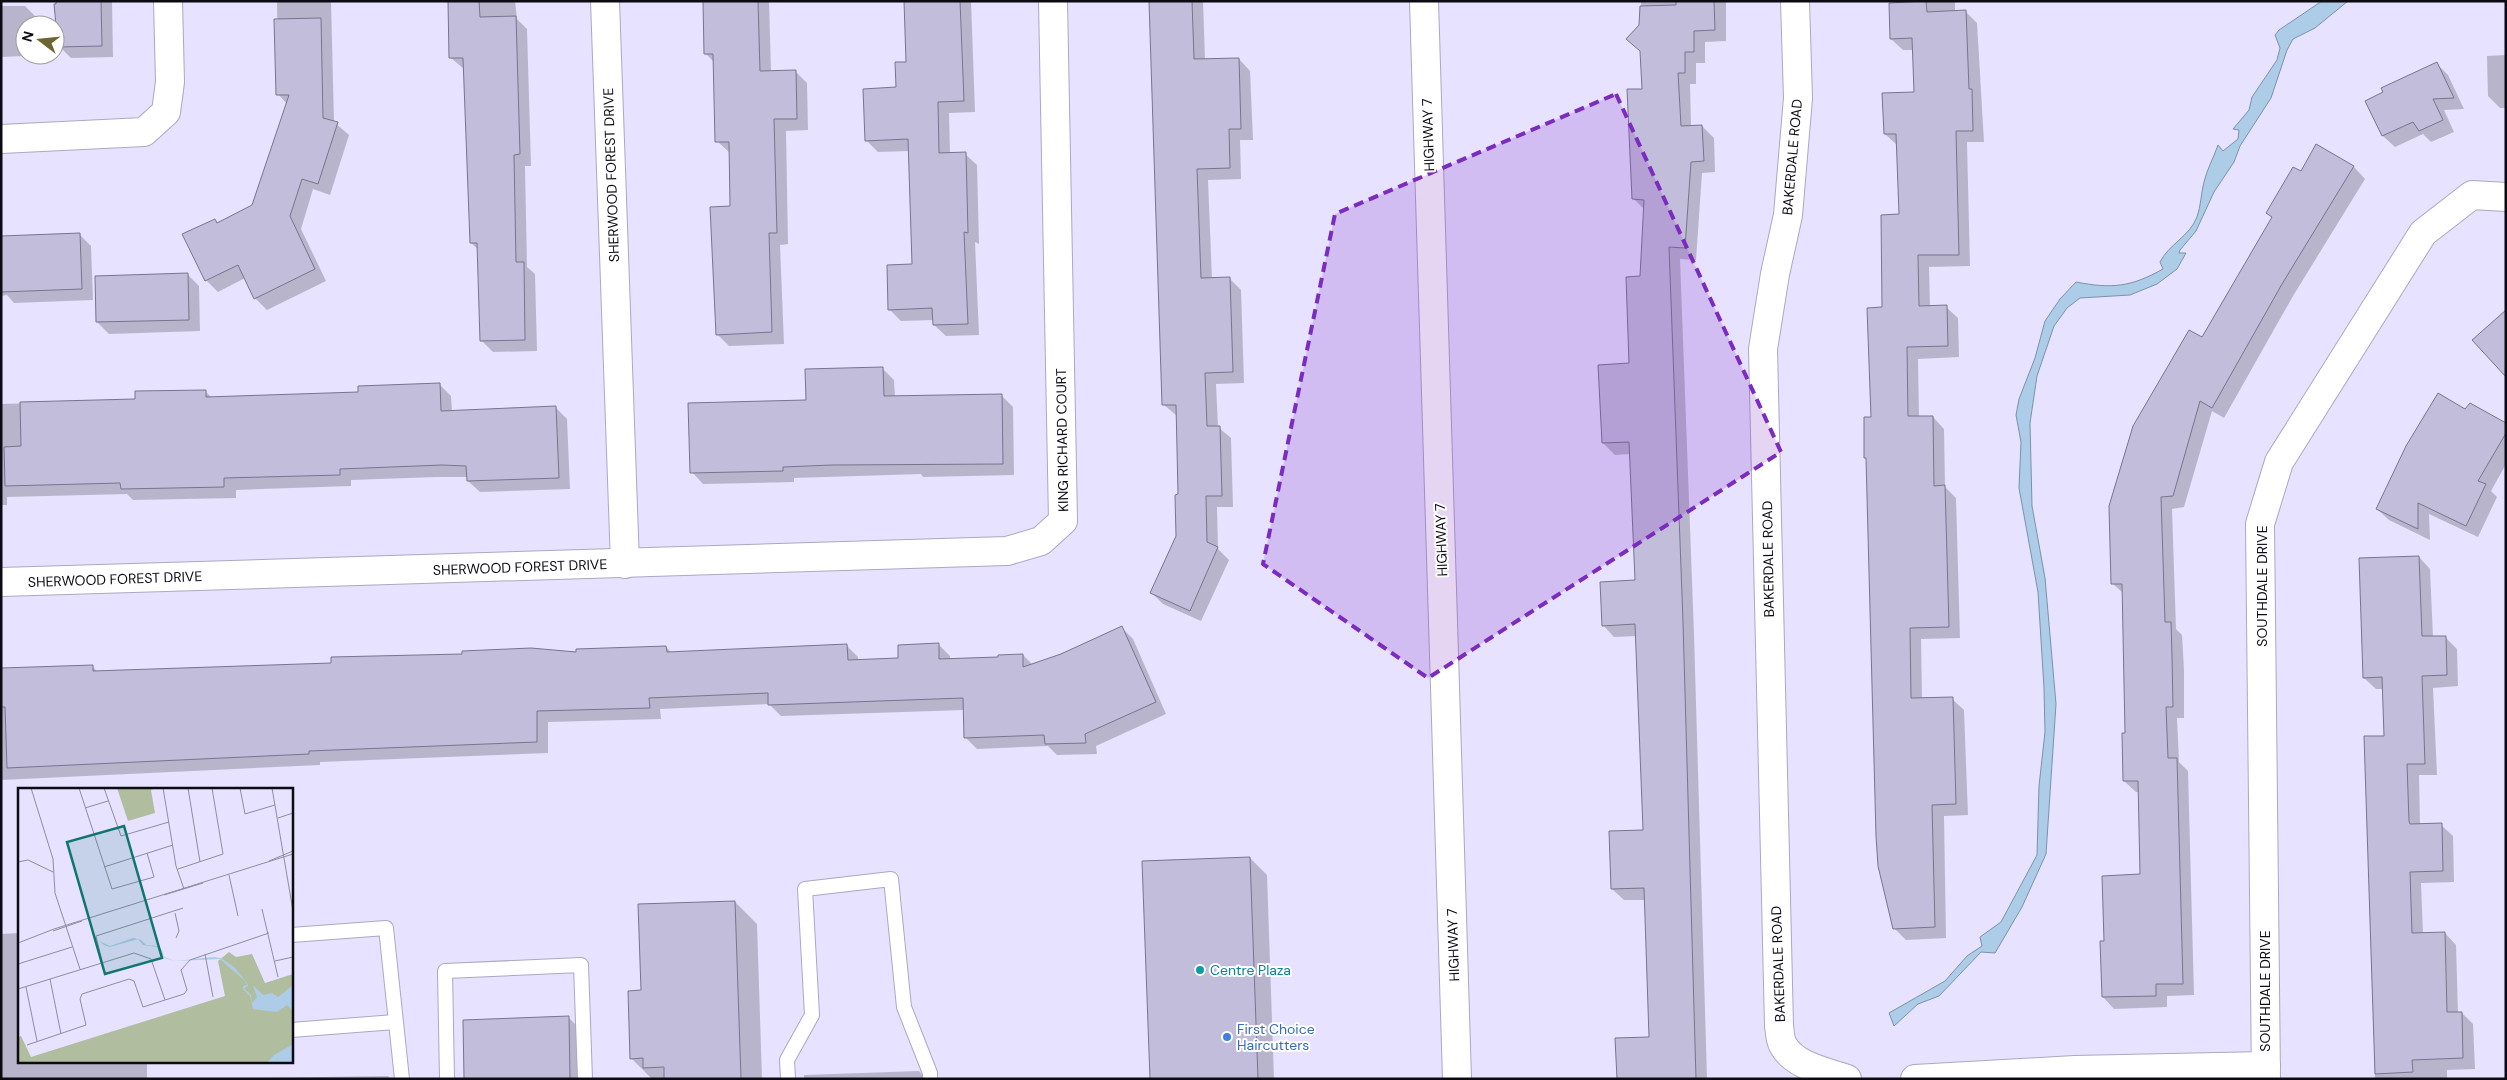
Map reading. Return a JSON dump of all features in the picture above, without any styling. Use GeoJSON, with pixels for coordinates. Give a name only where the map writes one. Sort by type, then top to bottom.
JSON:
{"type":"FeatureCollection","features":[{"type":"Feature","properties":{"kind":"street"},"geometry":{"type":"LineString","coordinates":[[1,139],[144,132],[166,112],[170,82],[168,1]]}},
{"type":"Feature","properties":{"kind":"street","name":"SHERWOOD FOREST DRIVE"},"geometry":{"type":"LineString","coordinates":[[1,582],[625,564],[605,1]]}},
{"type":"Feature","properties":{"kind":"street","name":"KING RICHARD COURT"},"geometry":{"type":"LineString","coordinates":[[625,564],[1007,551],[1042,541],[1063,521],[1053,1]]}},
{"type":"Feature","properties":{"kind":"street","name":"HIGHWAY 7"},"geometry":{"type":"LineString","coordinates":[[1424,1],[1457,1079]]}},
{"type":"Feature","properties":{"kind":"street","name":"BAKERDALE ROAD"},"geometry":{"type":"LineString","coordinates":[[1795,1],[1798,98],[1788,215],[1775,274],[1763,349],[1779,1026],[1782,1044],[1791,1056],[1818,1070],[1847,1079]]}},
{"type":"Feature","properties":{"kind":"street","name":"SOUTHDALE DRIVE"},"geometry":{"type":"LineString","coordinates":[[2266,1073],[2260,524],[2279,462],[2423,233],[2472,196],[2506,197]]}},
{"type":"Feature","properties":{"kind":"street"},"geometry":{"type":"LineString","coordinates":[[1915,1079],[2075,1070],[2266,1073]]}},
{"type":"Feature","properties":{"kind":"lane"},"geometry":{"type":"LineString","coordinates":[[788,1079],[787,1060],[812,1015],[805,890],[891,879],[904,1007],[930,1072],[930,1079]]}},
{"type":"Feature","properties":{"kind":"lane"},"geometry":{"type":"LineString","coordinates":[[292,935],[386,928],[402,1079]]}},
{"type":"Feature","properties":{"kind":"lane"},"geometry":{"type":"LineString","coordinates":[[447,1079],[445,970],[581,965],[586,1079]]}},
{"type":"Feature","properties":{"kind":"lane"},"geometry":{"type":"LineString","coordinates":[[292,1030],[395,1022]]}},
{"type":"Feature","properties":{"kind":"highlighted area"},"geometry":{"type":"Polygon","coordinates":[[[1616,94],[1781,452],[1428,678],[1263,564],[1335,214],[1616,94]]]}},
{"type":"Feature","properties":{"kind":"water"},"geometry":{"type":"Polygon","coordinates":[[[2322,1],[2348,1],[2315,28],[2293,39],[2287,50],[2271,98],[2240,146],[2234,162],[2214,192],[2196,231],[2180,250],[2179,253],[2186,253],[2177,269],[2157,284],[2130,295],[2080,298],[2067,308],[2054,326],[2037,376],[2030,423],[2032,506],[2045,578],[2056,704],[2046,854],[2022,907],[1995,953],[1981,952],[1939,996],[1918,1004],[1894,1026],[1889,1013],[1945,981],[1967,956],[1982,946],[1980,937],[2001,922],[2037,855],[2039,786],[2045,732],[2044,688],[2038,592],[2019,488],[2021,442],[2016,415],[2019,399],[2035,358],[2045,321],[2060,299],[2076,282],[2111,286],[2121,285],[2141,280],[2163,269],[2160,262],[2168,250],[2189,230],[2197,217],[2205,177],[2218,145],[2223,151],[2238,139],[2239,130],[2233,129],[2249,110],[2252,97],[2277,60],[2280,48],[2275,35],[2279,30],[2322,1]]]}},
{"type":"Feature","properties":{"kind":"building"},"geometry":{"type":"Polygon","coordinates":[[[56,1],[101,1],[102,46],[65,47],[65,15],[55,15],[54,4],[56,4],[56,1]]]}},
{"type":"Feature","properties":{"kind":"building"},"geometry":{"type":"Polygon","coordinates":[[[448,1],[479,1],[480,17],[516,16],[520,154],[514,155],[516,262],[524,262],[525,340],[480,341],[477,243],[470,243],[463,58],[449,58],[448,1]]]}},
{"type":"Feature","properties":{"kind":"building"},"geometry":{"type":"Polygon","coordinates":[[[703,1],[758,1],[760,71],[796,70],[797,119],[774,119],[777,233],[769,233],[772,332],[716,335],[710,207],[730,206],[729,142],[715,142],[713,54],[704,54],[703,1]]]}},
{"type":"Feature","properties":{"kind":"building"},"geometry":{"type":"Polygon","coordinates":[[[904,1],[960,1],[964,101],[938,102],[939,153],[966,152],[968,233],[964,232],[968,324],[933,325],[932,308],[888,310],[887,265],[912,264],[908,139],[865,141],[863,89],[896,87],[895,62],[906,62],[904,1]]]}},
{"type":"Feature","properties":{"kind":"building"},"geometry":{"type":"Polygon","coordinates":[[[1149,1],[1192,1],[1194,59],[1239,58],[1241,129],[1229,129],[1230,168],[1197,169],[1201,278],[1230,277],[1233,372],[1205,373],[1207,426],[1220,426],[1222,496],[1206,496],[1207,542],[1218,547],[1190,611],[1150,593],[1176,536],[1175,495],[1178,494],[1176,405],[1162,405],[1149,1]]]}},
{"type":"Feature","properties":{"kind":"building"},"geometry":{"type":"Polygon","coordinates":[[[1676,1],[1714,1],[1715,30],[1694,31],[1694,52],[1685,52],[1685,73],[1678,73],[1681,126],[1702,125],[1704,161],[1691,162],[1685,248],[1669,247],[1683,622],[1696,1079],[1617,1079],[1615,1038],[1649,1037],[1644,888],[1611,889],[1609,831],[1643,830],[1635,624],[1602,626],[1600,582],[1635,580],[1629,442],[1602,443],[1598,365],[1629,363],[1626,277],[1640,276],[1644,200],[1632,199],[1627,89],[1642,89],[1640,51],[1626,39],[1639,25],[1640,6],[1676,5],[1676,1]]]}},
{"type":"Feature","properties":{"kind":"building"},"geometry":{"type":"Polygon","coordinates":[[[1926,1],[1927,12],[1966,10],[1969,89],[1972,89],[1973,131],[1956,131],[1959,255],[1918,255],[1919,306],[1947,305],[1948,346],[1907,347],[1908,416],[1933,416],[1934,486],[1945,485],[1949,627],[1910,628],[1911,698],[1953,697],[1956,804],[1932,805],[1935,927],[1893,929],[1878,866],[1876,836],[1866,458],[1864,458],[1864,417],[1871,417],[1867,308],[1882,307],[1881,215],[1899,214],[1896,134],[1884,134],[1882,93],[1914,92],[1912,38],[1890,39],[1889,3],[1926,1]]]}},
{"type":"Feature","properties":{"kind":"building"},"geometry":{"type":"Polygon","coordinates":[[[321,18],[323,118],[338,122],[318,184],[302,179],[290,216],[315,269],[254,299],[238,265],[205,281],[182,234],[215,219],[217,223],[252,205],[289,95],[276,95],[274,19],[321,18]]]}},
{"type":"Feature","properties":{"kind":"building"},"geometry":{"type":"Polygon","coordinates":[[[2437,62],[2454,98],[2433,99],[2443,120],[2419,131],[2413,122],[2382,136],[2365,101],[2383,92],[2381,88],[2437,62]]]}},
{"type":"Feature","properties":{"kind":"building"},"geometry":{"type":"Polygon","coordinates":[[[2316,144],[2354,166],[2282,284],[2212,408],[2200,401],[2173,496],[2161,497],[2165,622],[2171,622],[2172,657],[2173,707],[2166,707],[2168,758],[2177,758],[2183,984],[2156,984],[2156,996],[2102,997],[2100,941],[2104,941],[2102,876],[2140,874],[2138,781],[2123,781],[2122,733],[2125,733],[2122,584],[2111,584],[2109,506],[2133,426],[2189,330],[2202,337],[2272,217],[2266,213],[2293,167],[2301,171],[2316,144]]]}},
{"type":"Feature","properties":{"kind":"building"},"geometry":{"type":"Polygon","coordinates":[[[80,233],[82,289],[1,292],[1,236],[80,233]]]}},
{"type":"Feature","properties":{"kind":"building"},"geometry":{"type":"Polygon","coordinates":[[[188,273],[189,320],[96,322],[95,276],[188,273]]]}},
{"type":"Feature","properties":{"kind":"building"},"geometry":{"type":"Polygon","coordinates":[[[2506,310],[2506,377],[2472,340],[2506,310]]]}},
{"type":"Feature","properties":{"kind":"building"},"geometry":{"type":"Polygon","coordinates":[[[883,367],[884,396],[1002,394],[1003,464],[832,465],[783,467],[783,471],[690,473],[688,403],[806,400],[805,369],[883,367]]]}},
{"type":"Feature","properties":{"kind":"building"},"geometry":{"type":"Polygon","coordinates":[[[440,383],[441,411],[556,406],[559,478],[467,481],[466,466],[442,465],[340,469],[340,475],[224,478],[224,487],[121,489],[120,483],[5,486],[4,447],[21,446],[20,402],[135,399],[135,391],[206,390],[206,397],[358,392],[358,386],[440,383]]]}},
{"type":"Feature","properties":{"kind":"building"},"geometry":{"type":"Polygon","coordinates":[[[2438,393],[2465,409],[2470,403],[2506,423],[2506,433],[2478,481],[2486,484],[2466,526],[2418,503],[2418,529],[2376,509],[2406,446],[2438,393]]]}},
{"type":"Feature","properties":{"kind":"building"},"geometry":{"type":"Polygon","coordinates":[[[2419,556],[2422,636],[2446,636],[2447,675],[2422,676],[2425,764],[2407,764],[2410,824],[2442,823],[2443,871],[2410,872],[2412,933],[2445,932],[2447,1012],[2462,1012],[2463,1058],[2412,1060],[2413,1072],[2375,1074],[2364,736],[2384,736],[2382,677],[2363,678],[2359,558],[2419,556]]]}},
{"type":"Feature","properties":{"kind":"building"},"geometry":{"type":"Polygon","coordinates":[[[1122,626],[1156,702],[1085,734],[1086,743],[1045,744],[1044,735],[964,738],[963,698],[768,705],[768,693],[649,698],[650,708],[537,711],[537,742],[309,751],[309,754],[7,768],[5,707],[1,707],[1,668],[93,665],[93,671],[331,663],[331,657],[462,654],[462,651],[531,648],[576,652],[576,649],[666,646],[667,652],[847,644],[848,660],[898,658],[898,645],[939,643],[939,659],[998,657],[998,655],[1023,654],[1023,667],[1061,654],[1122,626]]]}},
{"type":"Feature","properties":{"kind":"building","name":"Centre Plaza"},"geometry":{"type":"Polygon","coordinates":[[[1250,857],[1258,1079],[1150,1079],[1142,861],[1250,857]]]}},
{"type":"Feature","properties":{"kind":"building"},"geometry":{"type":"Polygon","coordinates":[[[735,901],[741,1079],[664,1079],[664,1067],[643,1068],[643,1058],[630,1059],[628,991],[641,990],[638,904],[735,901]]]}},
{"type":"Feature","properties":{"kind":"building"},"geometry":{"type":"Polygon","coordinates":[[[569,1016],[570,1079],[464,1079],[463,1020],[569,1016]]]}},
{"type":"Feature","properties":{"kind":"place","name":"Centre Plaza"},"geometry":{"type":"Point","coordinates":[1200,970]}},
{"type":"Feature","properties":{"kind":"place","name":"First Choice Haircutters"},"geometry":{"type":"Point","coordinates":[1227,1037]}}]}
